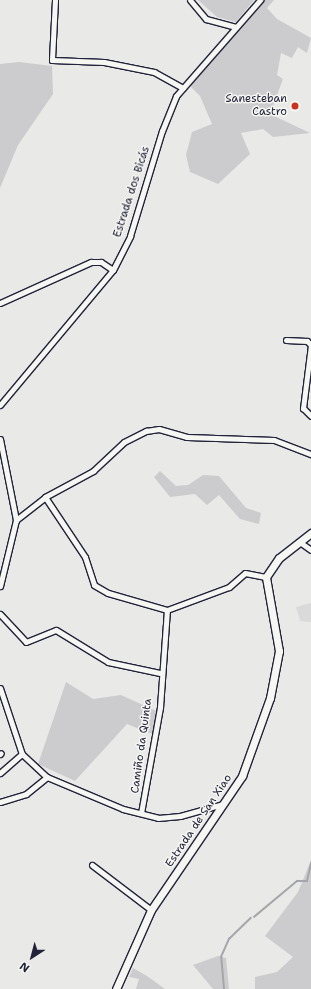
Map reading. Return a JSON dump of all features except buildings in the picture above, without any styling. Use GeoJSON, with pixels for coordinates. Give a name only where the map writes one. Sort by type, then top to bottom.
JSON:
{"type":"FeatureCollection","features":[{"type":"Feature","properties":{"kind":"street"},"geometry":{"type":"LineString","coordinates":[[55,0],[52,60],[111,63],[154,72],[183,88]]}},
{"type":"Feature","properties":{"kind":"street"},"geometry":{"type":"LineString","coordinates":[[190,0],[206,19],[236,27]]}},
{"type":"Feature","properties":{"kind":"street","name":"Estrada dos Bicás"},"geometry":{"type":"LineString","coordinates":[[0,405],[113,270],[130,236],[162,131],[183,88],[260,0]]}},
{"type":"Feature","properties":{"kind":"street"},"geometry":{"type":"LineString","coordinates":[[0,303],[90,262],[101,262],[113,270]]}},
{"type":"Feature","properties":{"kind":"street"},"geometry":{"type":"LineString","coordinates":[[286,340],[307,341],[311,345],[303,408],[311,416]]}},
{"type":"Feature","properties":{"kind":"street"},"geometry":{"type":"LineString","coordinates":[[16,520],[45,497],[93,471],[124,442],[146,431],[159,429],[187,437],[274,440],[310,452]]}},
{"type":"Feature","properties":{"kind":"street"},"geometry":{"type":"LineString","coordinates":[[0,439],[16,520],[0,586]]}},
{"type":"Feature","properties":{"kind":"street"},"geometry":{"type":"LineString","coordinates":[[45,497],[85,557],[94,585],[167,610],[229,587],[245,573],[266,577],[279,558],[301,543],[311,533]]}},
{"type":"Feature","properties":{"kind":"street"},"geometry":{"type":"LineString","coordinates":[[301,543],[311,550]]}},
{"type":"Feature","properties":{"kind":"street","name":"Estrada de San Xiao"},"geometry":{"type":"LineString","coordinates":[[116,989],[151,910],[226,803],[242,776],[270,698],[279,651],[266,577]]}},
{"type":"Feature","properties":{"kind":"street","name":"Camiño da Quinta"},"geometry":{"type":"LineString","coordinates":[[141,813],[160,707],[160,673],[168,626],[167,610]]}},
{"type":"Feature","properties":{"kind":"street"},"geometry":{"type":"LineString","coordinates":[[0,614],[26,642],[56,630],[108,662],[160,673]]}},
{"type":"Feature","properties":{"kind":"street"},"geometry":{"type":"LineString","coordinates":[[0,688],[22,754],[47,777],[141,813],[158,818],[180,816],[226,803]]}},
{"type":"Feature","properties":{"kind":"street"},"geometry":{"type":"LineString","coordinates":[[0,773],[22,754]]}},
{"type":"Feature","properties":{"kind":"street"},"geometry":{"type":"LineString","coordinates":[[0,802],[26,794],[47,777]]}},
{"type":"Feature","properties":{"kind":"street"},"geometry":{"type":"LineString","coordinates":[[92,865],[151,910]]}},
{"type":"Feature","properties":{"kind":"shaded area"},"geometry":{"type":"Polygon","coordinates":[[[198,0],[254,0],[236,22],[217,17],[198,0]]]}},
{"type":"Feature","properties":{"kind":"shaded area"},"geometry":{"type":"Polygon","coordinates":[[[264,0],[274,0],[267,8],[277,19],[311,38],[307,53],[298,47],[292,58],[281,53],[277,75],[283,79],[270,114],[310,133],[273,137],[263,129],[241,133],[250,154],[218,184],[190,172],[186,155],[192,132],[212,124],[200,96],[190,86],[264,0]]]}},
{"type":"Feature","properties":{"kind":"shaded area"},"geometry":{"type":"Polygon","coordinates":[[[19,62],[52,66],[53,94],[18,145],[0,188],[0,64],[19,62]]]}},
{"type":"Feature","properties":{"kind":"shaded area"},"geometry":{"type":"Polygon","coordinates":[[[160,471],[176,486],[188,485],[203,475],[219,476],[246,508],[261,513],[259,524],[240,519],[219,495],[207,505],[195,494],[170,497],[154,477],[160,471]]]}},
{"type":"Feature","properties":{"kind":"shaded area"},"geometry":{"type":"Polygon","coordinates":[[[311,603],[311,622],[300,621],[296,607],[311,603]]]}},
{"type":"Feature","properties":{"kind":"shaded area"},"geometry":{"type":"Polygon","coordinates":[[[66,682],[93,699],[121,695],[163,714],[157,736],[127,724],[75,781],[38,764],[66,682]]]}},
{"type":"Feature","properties":{"kind":"shaded area"},"geometry":{"type":"Polygon","coordinates":[[[311,860],[311,989],[255,989],[255,977],[277,972],[293,957],[265,936],[298,892],[311,860]]]}},
{"type":"Feature","properties":{"kind":"shaded area"},"geometry":{"type":"Polygon","coordinates":[[[218,956],[226,958],[229,989],[213,989],[193,965],[218,956]]]}},
{"type":"Feature","properties":{"kind":"shaded area"},"geometry":{"type":"Polygon","coordinates":[[[133,968],[165,989],[136,989],[139,979],[129,977],[133,968]]]}},
{"type":"Feature","properties":{"kind":"waterway"},"geometry":{"type":"LineString","coordinates":[[254,917],[297,881],[307,881],[311,863]]}},
{"type":"Feature","properties":{"kind":"waterway"},"geometry":{"type":"LineString","coordinates":[[224,989],[221,957],[229,939],[251,918]]}},
{"type":"Feature","properties":{"kind":"place","name":"Sanesteban Castro"},"geometry":{"type":"Point","coordinates":[295,106]}}]}
